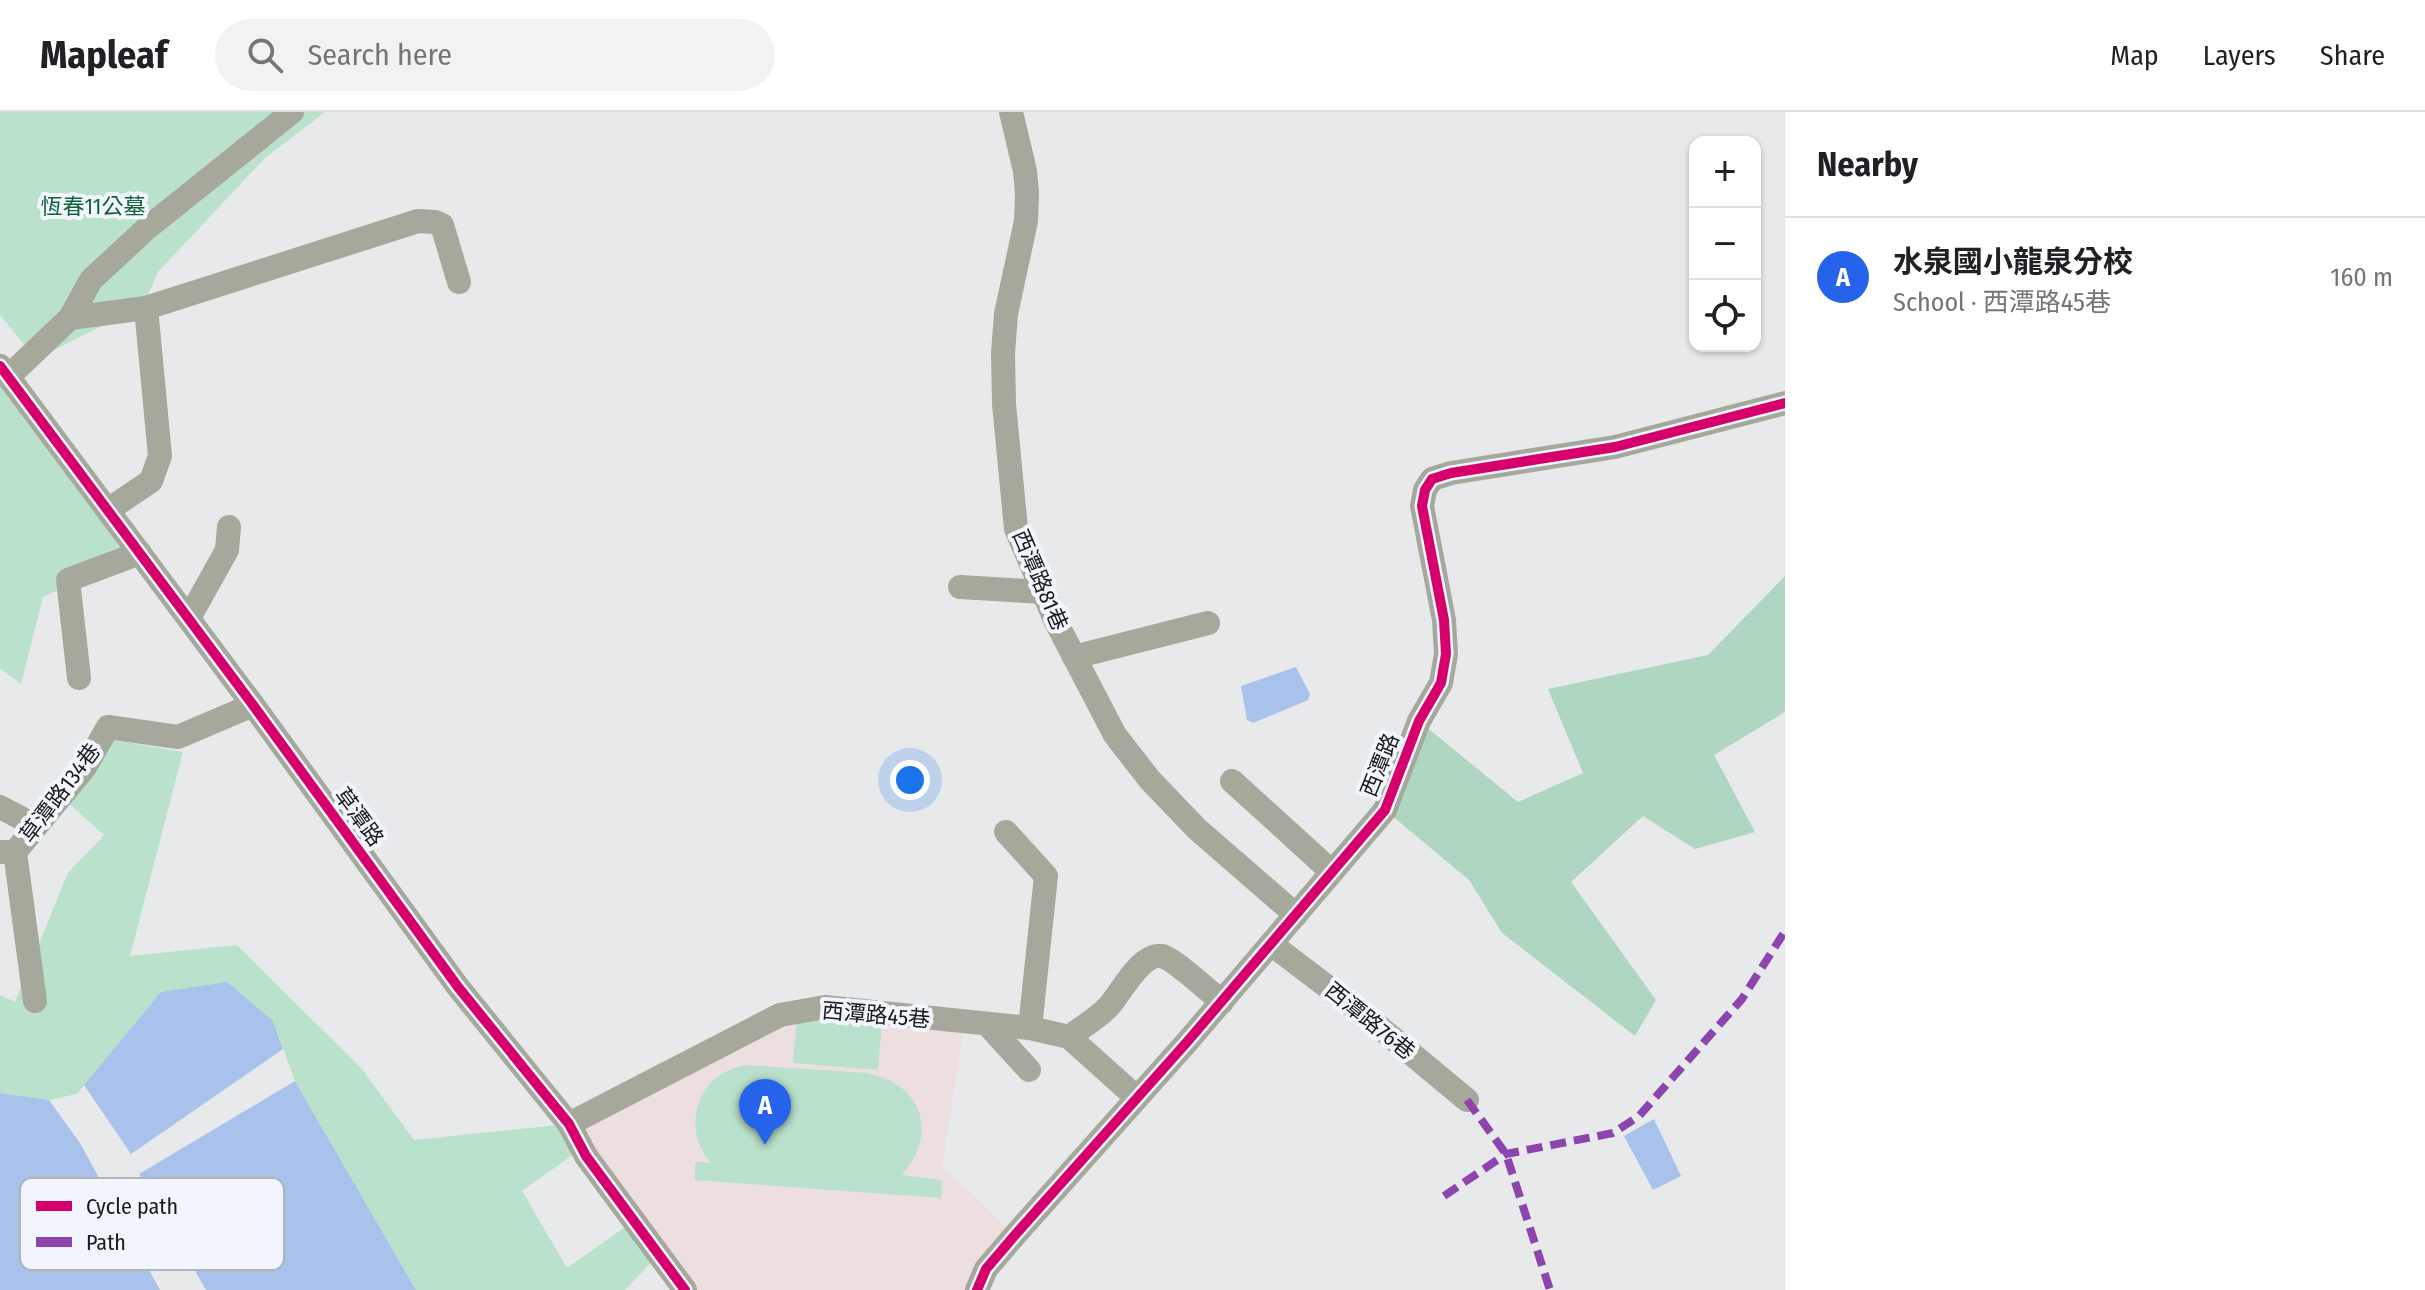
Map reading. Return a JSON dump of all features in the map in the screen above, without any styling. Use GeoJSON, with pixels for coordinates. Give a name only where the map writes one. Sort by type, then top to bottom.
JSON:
{"type":"FeatureCollection","features":[{"type":"Feature","properties":{"kind":"street"},"geometry":{"type":"LineString","coordinates":[[4,372],[70,318],[91,280],[135,239],[292,112]]}},
{"type":"Feature","properties":{"kind":"street","name":"西潭路81巷"},"geometry":{"type":"LineString","coordinates":[[1011,112],[1025,171],[1026,221],[1006,314],[1003,353],[1004,404],[1016,529],[1074,657],[1115,735],[1150,780],[1197,829],[1296,915]]}},
{"type":"Feature","properties":{"kind":"street"},"geometry":{"type":"LineString","coordinates":[[70,318],[146,308],[418,221],[442,225],[459,282]]}},
{"type":"Feature","properties":{"kind":"street"},"geometry":{"type":"LineString","coordinates":[[108,510],[151,481],[160,456],[146,308]]}},
{"type":"Feature","properties":{"kind":"street","name":"草潭路"},"geometry":{"type":"LineString","coordinates":[[4,372],[189,618],[458,987],[569,1124],[586,1156],[685,1290]]}},
{"type":"Feature","properties":{"kind":"street","name":"西潭路"},"geometry":{"type":"LineString","coordinates":[[977,1290],[986,1269],[995,1258],[1222,1002],[1385,810],[1419,721],[1441,683],[1446,654],[1444,620],[1422,506],[1425,490],[1432,479],[1451,473],[1615,447],[1785,403]]}},
{"type":"Feature","properties":{"kind":"street"},"geometry":{"type":"LineString","coordinates":[[189,618],[227,550],[229,527]]}},
{"type":"Feature","properties":{"kind":"street"},"geometry":{"type":"LineString","coordinates":[[79,678],[68,580],[140,553]]}},
{"type":"Feature","properties":{"kind":"street"},"geometry":{"type":"LineString","coordinates":[[960,587],[1043,592]]}},
{"type":"Feature","properties":{"kind":"street"},"geometry":{"type":"LineString","coordinates":[[1074,657],[1208,623]]}},
{"type":"Feature","properties":{"kind":"street","name":"草潭路134巷"},"geometry":{"type":"LineString","coordinates":[[8,852],[36,826],[85,767],[108,727],[178,737],[253,705]]}},
{"type":"Feature","properties":{"kind":"street"},"geometry":{"type":"LineString","coordinates":[[1232,781],[1332,872]]}},
{"type":"Feature","properties":{"kind":"street"},"geometry":{"type":"LineString","coordinates":[[0,807],[36,826]]}},
{"type":"Feature","properties":{"kind":"street"},"geometry":{"type":"LineString","coordinates":[[1006,832],[1046,876],[1030,1028]]}},
{"type":"Feature","properties":{"kind":"street"},"geometry":{"type":"LineString","coordinates":[[8,852],[35,1001]]}},
{"type":"Feature","properties":{"kind":"street","name":"西潭路76巷"},"geometry":{"type":"LineString","coordinates":[[1271,944],[1366,1016],[1467,1100]]}},
{"type":"Feature","properties":{"kind":"street"},"geometry":{"type":"LineString","coordinates":[[1069,1037],[1108,1007],[1140,965],[1149,958],[1160,956],[1171,961],[1222,1002]]}},
{"type":"Feature","properties":{"kind":"street","name":"西潭路45巷"},"geometry":{"type":"LineString","coordinates":[[569,1124],[780,1015],[825,1007],[1030,1028],[1069,1037],[1137,1098]]}},
{"type":"Feature","properties":{"kind":"street"},"geometry":{"type":"LineString","coordinates":[[988,1025],[1029,1070]]}},
{"type":"Feature","properties":{"kind":"shaded area"},"geometry":{"type":"Polygon","coordinates":[[[780,1015],[965,1023],[942,1166],[1008,1229],[980,1290],[690,1290],[569,1124],[780,1015]]]}},
{"type":"Feature","properties":{"kind":"green space","name":"恆春11公墓"},"geometry":{"type":"Polygon","coordinates":[[[0,112],[325,112],[265,158],[158,272],[144,305],[36,359],[0,315],[0,112]]]}},
{"type":"Feature","properties":{"kind":"green space"},"geometry":{"type":"Polygon","coordinates":[[[0,366],[140,553],[43,597],[21,684],[0,668],[0,366]]]}},
{"type":"Feature","properties":{"kind":"green space"},"geometry":{"type":"Polygon","coordinates":[[[1785,576],[1785,712],[1714,755],[1755,832],[1695,849],[1643,816],[1571,882],[1656,1000],[1635,1036],[1502,933],[1469,880],[1385,810],[1419,721],[1518,802],[1583,773],[1548,689],[1708,655],[1785,576]]]}},
{"type":"Feature","properties":{"kind":"green space"},"geometry":{"type":"Polygon","coordinates":[[[108,739],[183,752],[130,956],[237,945],[361,1068],[414,1140],[569,1124],[581,1149],[522,1191],[567,1268],[635,1220],[659,1254],[625,1290],[416,1290],[295,1081],[273,1021],[161,992],[77,1094],[49,1100],[0,1093],[0,995],[15,1002],[68,873],[104,835],[67,802],[108,739]]]}},
{"type":"Feature","properties":{"kind":"green space"},"geometry":{"type":"Polygon","coordinates":[[[797,1015],[882,1022],[878,1070],[793,1063],[797,1015]]]}},
{"type":"Feature","properties":{"kind":"green space"},"geometry":{"type":"Polygon","coordinates":[[[745,1065],[866,1073],[885,1078],[900,1087],[912,1098],[922,1126],[920,1142],[902,1175],[942,1180],[941,1198],[695,1180],[695,1162],[711,1163],[696,1131],[701,1097],[719,1076],[745,1065]]]}},
{"type":"Feature","properties":{"kind":"water"},"geometry":{"type":"Polygon","coordinates":[[[1296,667],[1310,694],[1308,700],[1253,723],[1247,720],[1241,686],[1296,667]]]}},
{"type":"Feature","properties":{"kind":"water"},"geometry":{"type":"Polygon","coordinates":[[[227,982],[273,1021],[283,1049],[131,1154],[84,1085],[161,992],[227,982]]]}},
{"type":"Feature","properties":{"kind":"water"},"geometry":{"type":"Polygon","coordinates":[[[295,1081],[416,1290],[206,1290],[194,1270],[284,1270],[284,1178],[141,1178],[139,1174],[295,1081]]]}},
{"type":"Feature","properties":{"kind":"water"},"geometry":{"type":"Polygon","coordinates":[[[0,1093],[49,1100],[80,1143],[99,1178],[20,1178],[20,1270],[149,1270],[160,1290],[0,1290],[0,1093]]]}},
{"type":"Feature","properties":{"kind":"water"},"geometry":{"type":"Polygon","coordinates":[[[1654,1119],[1681,1176],[1653,1190],[1624,1136],[1654,1119]]]}},
{"type":"Feature","properties":{"kind":"marked path"},"geometry":{"type":"LineString","coordinates":[[1444,1196],[1506,1154],[1613,1133],[1639,1116],[1742,999],[1785,931]]}},
{"type":"Feature","properties":{"kind":"marked path"},"geometry":{"type":"LineString","coordinates":[[1467,1100],[1506,1154],[1550,1290]]}},
{"type":"Feature","properties":{"kind":"cycle path"},"geometry":{"type":"LineString","coordinates":[[0,366],[458,987],[569,1124],[586,1156],[685,1290]]}},
{"type":"Feature","properties":{"kind":"cycle path"},"geometry":{"type":"LineString","coordinates":[[977,1290],[986,1269],[1187,1042],[1385,810],[1419,721],[1441,683],[1446,654],[1444,620],[1422,506],[1425,490],[1432,479],[1451,473],[1615,447],[1785,403]]}},
{"type":"Feature","properties":{"kind":"place","name":"水泉國小龍泉分校"},"geometry":{"type":"Point","coordinates":[765,1145]}}]}
